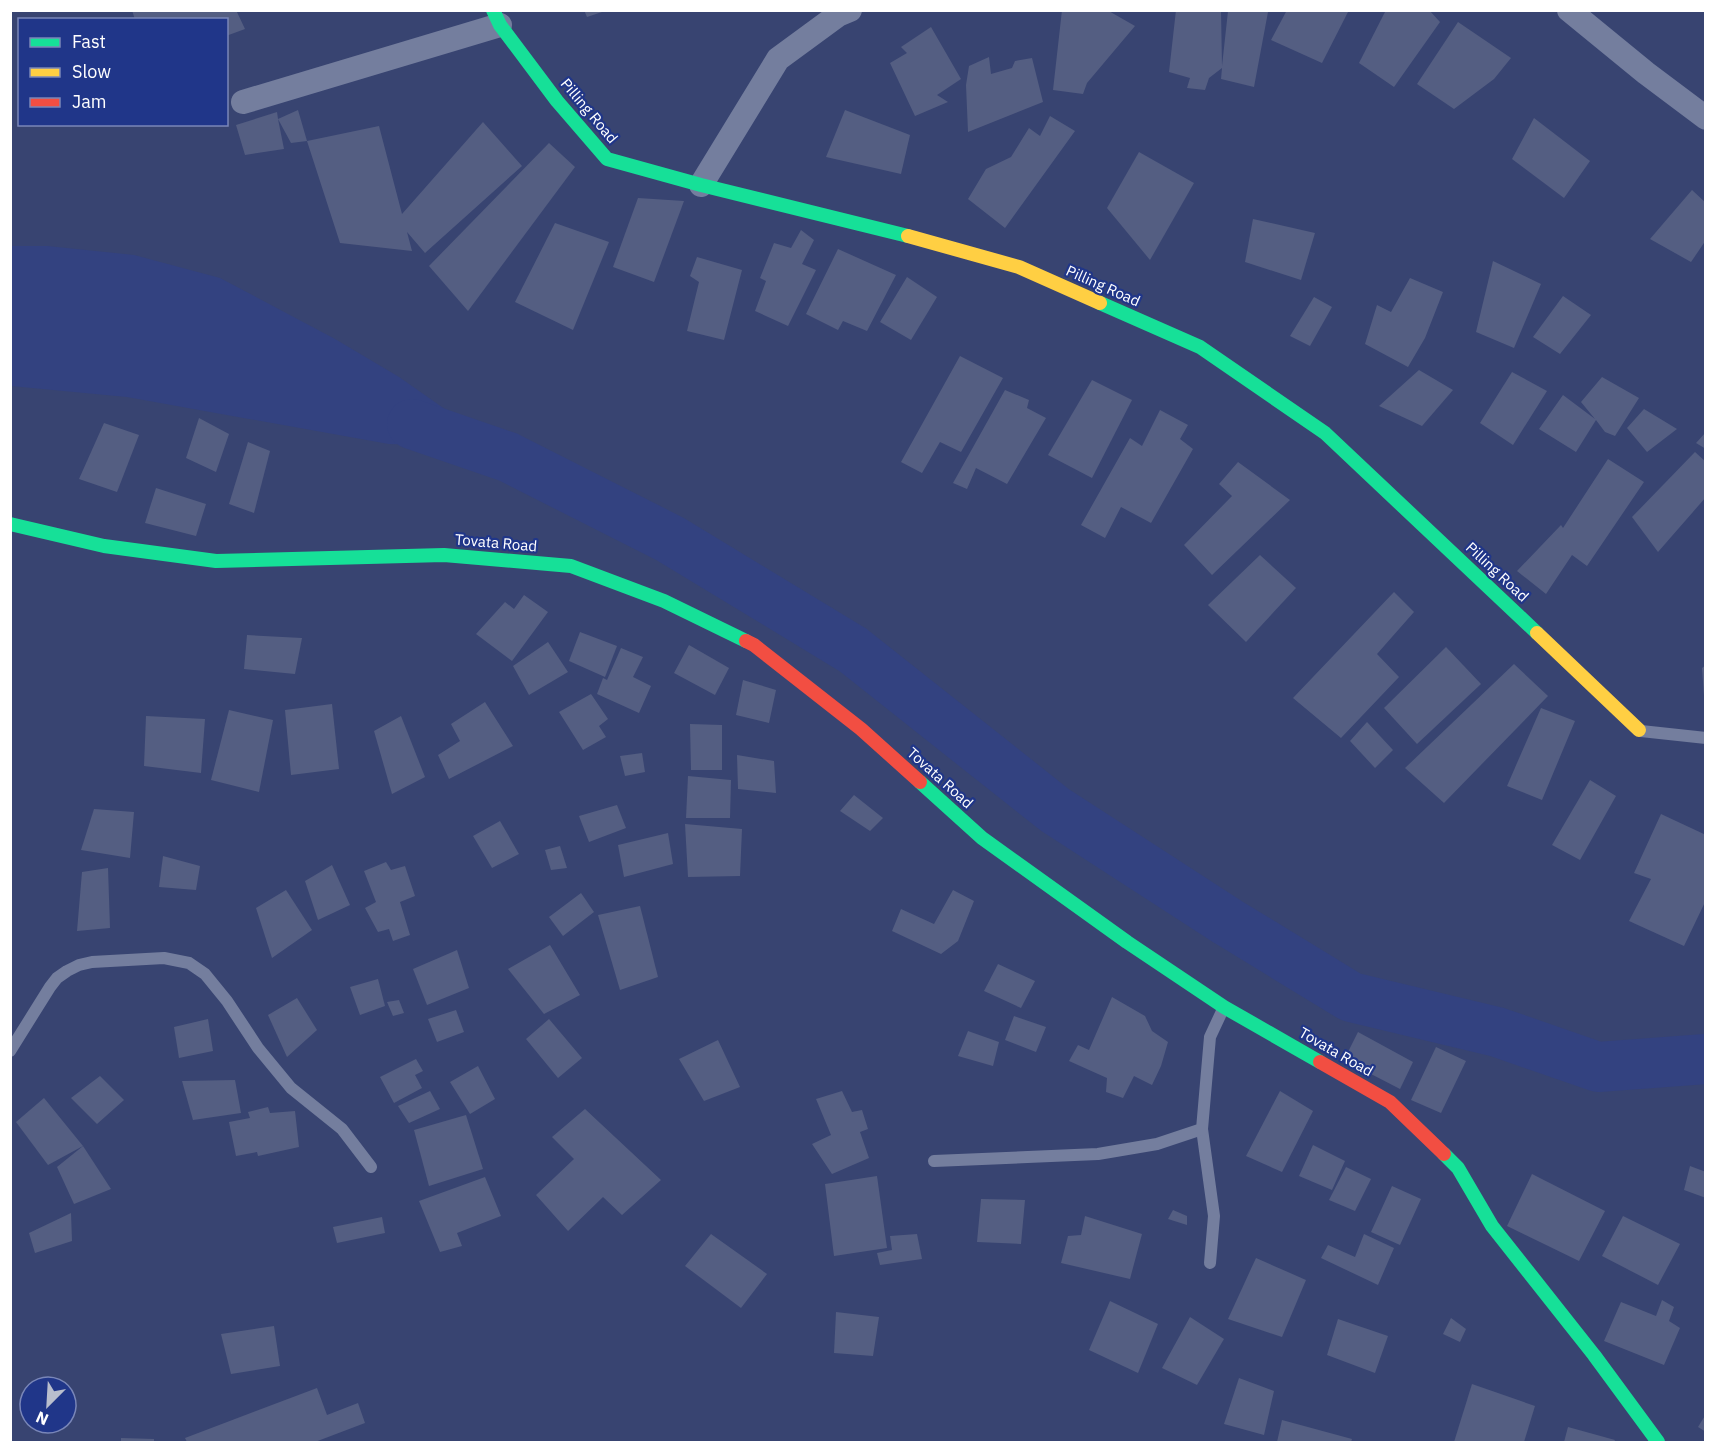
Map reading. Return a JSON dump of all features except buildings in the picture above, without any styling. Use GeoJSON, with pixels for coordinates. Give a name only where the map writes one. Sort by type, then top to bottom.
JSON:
{"type":"FeatureCollection","features":[{"type":"Feature","properties":{"kind":"street"},"geometry":{"type":"LineString","coordinates":[[701,185],[778,59],[838,15],[850,10]]}},
{"type":"Feature","properties":{"kind":"street"},"geometry":{"type":"LineString","coordinates":[[1569,10],[1706,118]]}},
{"type":"Feature","properties":{"kind":"street"},"geometry":{"type":"LineString","coordinates":[[243,102],[496,18]]}},
{"type":"Feature","properties":{"kind":"street","name":"Pilling Road"},"geometry":{"type":"LineString","coordinates":[[496,18],[557,101],[607,159],[701,185],[866,224],[1019,267],[1200,347],[1324,433],[1639,730]]}},
{"type":"Feature","properties":{"kind":"street","name":"Tovata Road"},"geometry":{"type":"LineString","coordinates":[[10,524],[104,546],[216,561],[444,555],[571,566],[664,601],[754,645],[861,729],[982,838],[1127,942],[1224,1007],[1390,1102],[1458,1168],[1492,1226],[1594,1355],[1658,1443]]}},
{"type":"Feature","properties":{"kind":"lane"},"geometry":{"type":"LineString","coordinates":[[1639,730],[1706,738]]}},
{"type":"Feature","properties":{"kind":"lane"},"geometry":{"type":"LineString","coordinates":[[10,1052],[50,987],[67,971],[92,962],[178,959],[189,963],[205,974],[227,1000],[258,1048],[291,1088],[342,1129],[371,1167]]}},
{"type":"Feature","properties":{"kind":"lane"},"geometry":{"type":"LineString","coordinates":[[1210,1263],[1214,1216],[1202,1129],[1210,1036],[1224,1007]]}},
{"type":"Feature","properties":{"kind":"lane"},"geometry":{"type":"LineString","coordinates":[[934,1161],[1098,1154],[1157,1144],[1202,1129]]}},
{"type":"Feature","properties":{"kind":"water"},"geometry":{"type":"Polygon","coordinates":[[[10,246],[47,246],[134,255],[220,278],[335,339],[399,377],[499,447],[389,444],[127,397],[11,386],[10,246]]]}},
{"type":"Feature","properties":{"kind":"waterway"},"geometry":{"type":"LineString","coordinates":[[412,424],[508,457],[670,539],[853,650],[1055,810],[1228,922],[1351,997],[1497,1032],[1598,1067],[1706,1059]]}},
{"type":"Feature","properties":{"kind":"traffic: fast"},"geometry":{"type":"LineString","coordinates":[[493,10],[500,25],[557,101],[607,159],[701,185],[908,236]]}},
{"type":"Feature","properties":{"kind":"traffic: fast"},"geometry":{"type":"LineString","coordinates":[[1100,303],[1200,347],[1325,433],[1537,633]]}},
{"type":"Feature","properties":{"kind":"traffic: fast"},"geometry":{"type":"LineString","coordinates":[[10,524],[104,546],[216,561],[444,555],[571,566],[664,601],[746,641]]}},
{"type":"Feature","properties":{"kind":"traffic: fast"},"geometry":{"type":"LineString","coordinates":[[920,782],[982,838],[1127,942],[1224,1007],[1320,1062]]}},
{"type":"Feature","properties":{"kind":"traffic: fast"},"geometry":{"type":"LineString","coordinates":[[1444,1154],[1458,1168],[1492,1226],[1594,1355],[1658,1442]]}},
{"type":"Feature","properties":{"kind":"traffic: slow"},"geometry":{"type":"LineString","coordinates":[[908,236],[1019,267],[1100,303]]}},
{"type":"Feature","properties":{"kind":"traffic: slow"},"geometry":{"type":"LineString","coordinates":[[1537,633],[1639,730]]}},
{"type":"Feature","properties":{"kind":"traffic: jam"},"geometry":{"type":"LineString","coordinates":[[746,641],[861,729],[920,782]]}},
{"type":"Feature","properties":{"kind":"traffic: jam"},"geometry":{"type":"LineString","coordinates":[[1320,1062],[1390,1102],[1444,1154]]}}]}
